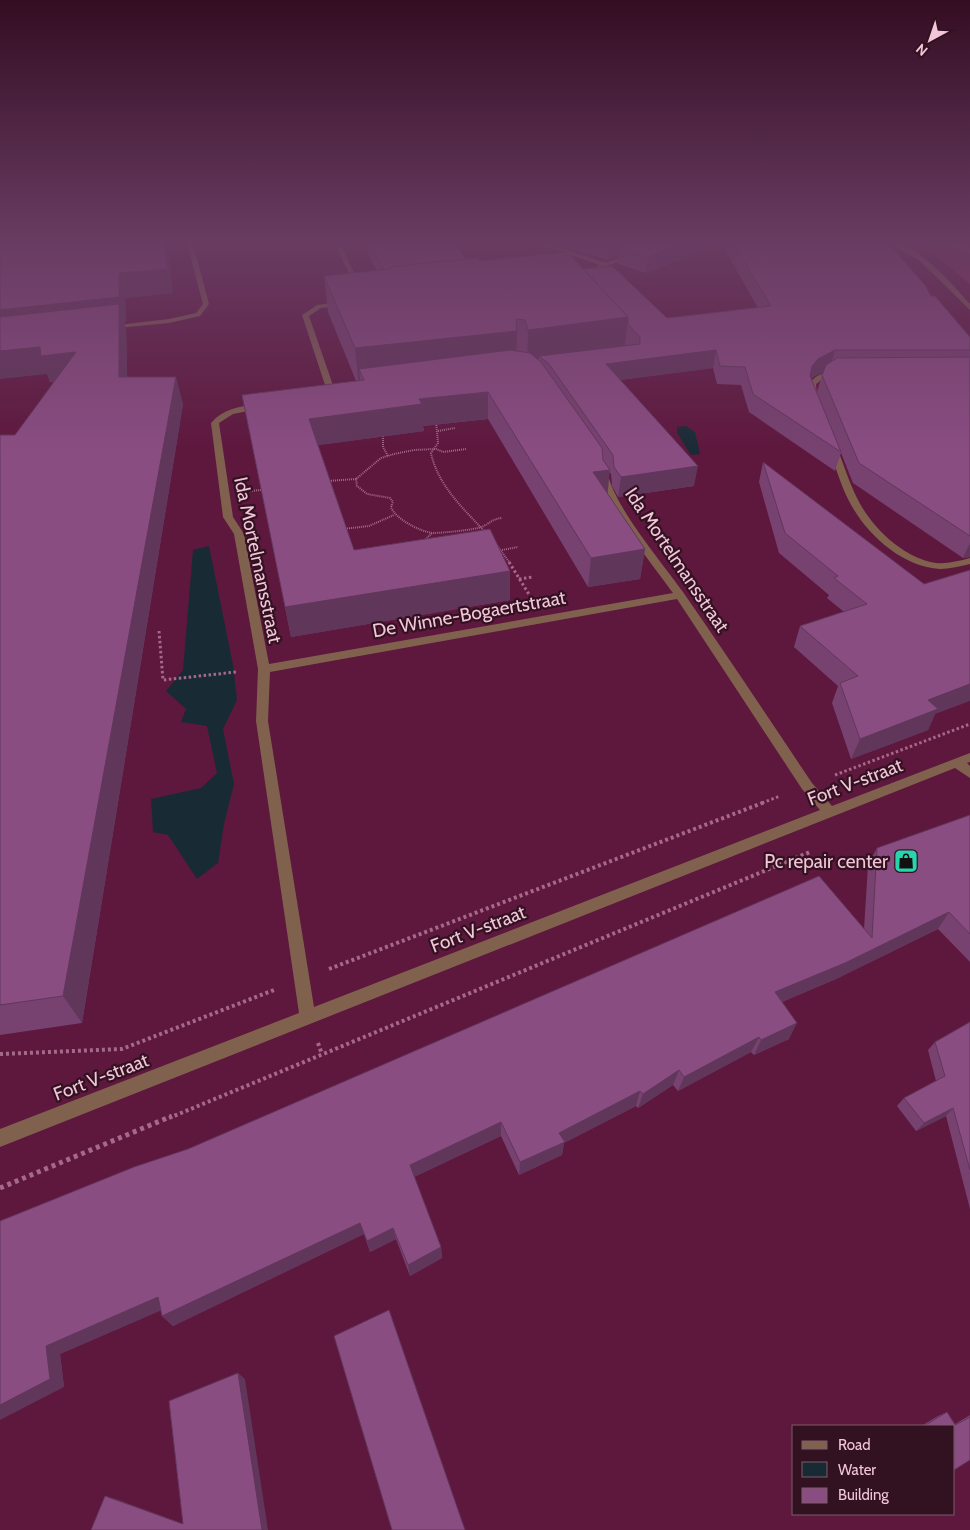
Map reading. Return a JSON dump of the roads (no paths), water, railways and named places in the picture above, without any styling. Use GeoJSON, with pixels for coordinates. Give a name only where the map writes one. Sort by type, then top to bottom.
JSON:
{"type":"FeatureCollection","features":[{"type":"Feature","properties":{"kind":"street"},"geometry":{"type":"LineString","coordinates":[[103,329],[169,321],[198,314],[200,311]]}},
{"type":"Feature","properties":{"kind":"street"},"geometry":{"type":"LineString","coordinates":[[310,311],[305,315],[332,394]]}},
{"type":"Feature","properties":{"kind":"street"},"geometry":{"type":"LineString","coordinates":[[818,412],[811,393],[811,386],[816,379],[830,372],[850,372]]}},
{"type":"Feature","properties":{"kind":"street","name":"Ida Mortelmansstraat"},"geometry":{"type":"LineString","coordinates":[[274,405],[243,408],[220,417],[215,423],[228,517],[239,534],[264,669],[262,721],[308,1017]]}},
{"type":"Feature","properties":{"kind":"street"},"geometry":{"type":"LineString","coordinates":[[829,439],[855,503],[882,539],[911,557],[932,565],[948,566],[970,562]]}},
{"type":"Feature","properties":{"kind":"street","name":"Ida Mortelmansstraat"},"geometry":{"type":"LineString","coordinates":[[599,467],[605,475],[606,487],[611,495],[807,786],[830,813]]}},
{"type":"Feature","properties":{"kind":"street","name":"De Winne-Bogaertstraat"},"geometry":{"type":"LineString","coordinates":[[264,669],[680,595]]}},
{"type":"Feature","properties":{"kind":"street","name":"Fort V-straat"},"geometry":{"type":"LineString","coordinates":[[0,1138],[970,757]]}},
{"type":"Feature","properties":{"kind":"street"},"geometry":{"type":"LineString","coordinates":[[958,763],[970,774]]}},
{"type":"Feature","properties":{"kind":"water"},"geometry":{"type":"Polygon","coordinates":[[[686,426],[695,432],[700,454],[691,455],[677,433],[677,427],[686,426]]]}},
{"type":"Feature","properties":{"kind":"water"},"geometry":{"type":"Polygon","coordinates":[[[209,546],[233,665],[237,700],[223,729],[234,784],[224,824],[218,863],[197,879],[168,835],[153,832],[151,799],[201,788],[217,773],[207,726],[181,722],[186,709],[166,691],[183,670],[193,550],[209,546]]]}},
{"type":"Feature","properties":{"kind":"place","name":"Pc repair center"},"geometry":{"type":"Point","coordinates":[906,861]}}]}
